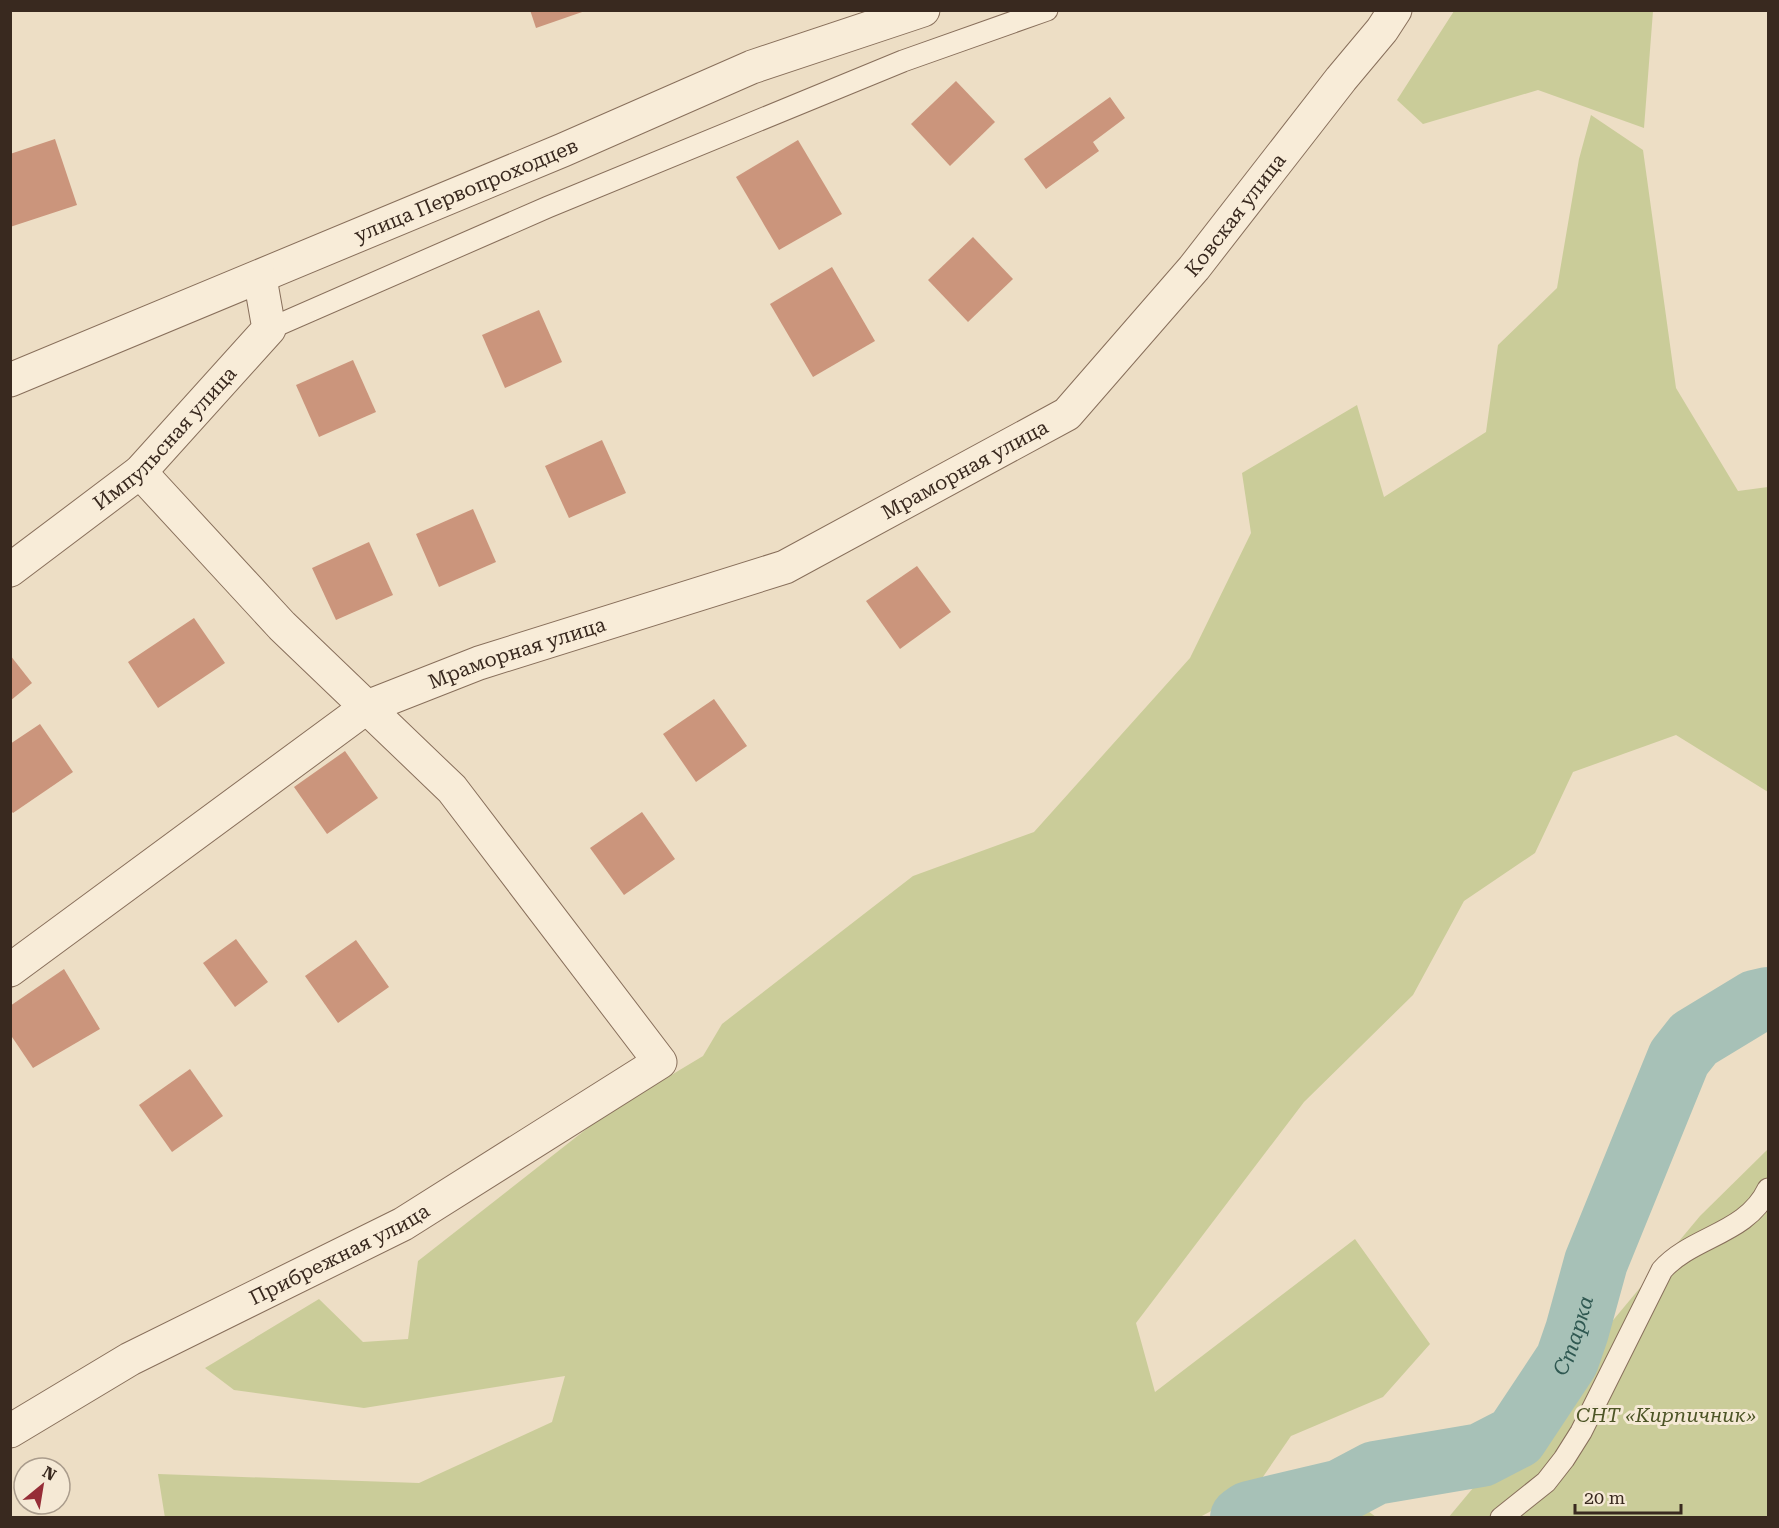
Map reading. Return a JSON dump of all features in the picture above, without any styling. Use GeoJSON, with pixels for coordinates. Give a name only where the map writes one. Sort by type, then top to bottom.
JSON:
{"type":"FeatureCollection","features":[{"type":"Feature","properties":{"kind":"street","name":"улица Первопроходцев"},"geometry":{"type":"LineString","coordinates":[[10,380],[260,278],[752,67],[923,10]]}},
{"type":"Feature","properties":{"kind":"street","name":"Ковская улица"},"geometry":{"type":"LineString","coordinates":[[1067,414],[1194,268],[1341,79],[1382,30],[1395,10]]}},
{"type":"Feature","properties":{"kind":"street"},"geometry":{"type":"LineString","coordinates":[[260,278],[269,329]]}},
{"type":"Feature","properties":{"kind":"street","name":"Импульсная улица"},"geometry":{"type":"LineString","coordinates":[[10,570],[140,472],[269,329]]}},
{"type":"Feature","properties":{"kind":"street","name":"Мраморная улица"},"geometry":{"type":"LineString","coordinates":[[10,970],[367,707],[479,663],[785,567],[1067,414]]}},
{"type":"Feature","properties":{"kind":"street"},"geometry":{"type":"LineString","coordinates":[[140,472],[282,626],[367,707]]}},
{"type":"Feature","properties":{"kind":"street","name":"Прибрежная улица"},"geometry":{"type":"LineString","coordinates":[[10,1431],[130,1359],[403,1224],[660,1062],[452,789],[367,707]]}},
{"type":"Feature","properties":{"kind":"lane"},"geometry":{"type":"LineString","coordinates":[[269,329],[559,203],[903,61],[1047,10]]}},
{"type":"Feature","properties":{"kind":"lane"},"geometry":{"type":"LineString","coordinates":[[1501,1518],[1546,1482],[1581,1432],[1662,1270],[1672,1258],[1744,1219],[1764,1197],[1768,1189]]}},
{"type":"Feature","properties":{"kind":"green space"},"geometry":{"type":"Polygon","coordinates":[[[1454,11],[1653,11],[1644,128],[1538,90],[1423,124],[1397,100],[1454,11]]]}},
{"type":"Feature","properties":{"kind":"green space"},"geometry":{"type":"Polygon","coordinates":[[[1591,115],[1643,150],[1676,388],[1738,491],[1768,487],[1768,792],[1676,735],[1573,772],[1535,853],[1464,901],[1413,995],[1304,1102],[1136,1323],[1155,1392],[1355,1239],[1430,1344],[1383,1397],[1291,1436],[1256,1487],[1200,1517],[165,1518],[158,1474],[419,1483],[552,1422],[565,1376],[364,1408],[234,1390],[205,1368],[319,1299],[363,1342],[408,1339],[418,1261],[603,1116],[703,1056],[722,1024],[913,876],[1034,832],[1190,658],[1251,533],[1242,473],[1357,405],[1384,497],[1486,432],[1498,345],[1557,288],[1579,159],[1591,115]]]}},
{"type":"Feature","properties":{"kind":"green space","name":"СНТ «Кирпичник»"},"geometry":{"type":"Polygon","coordinates":[[[1768,1149],[1768,1517],[1448,1518],[1700,1216],[1768,1149]]]}},
{"type":"Feature","properties":{"kind":"green space"},"geometry":{"type":"Polygon","coordinates":[[[1341,1491],[1376,1517],[1242,1517],[1249,1513],[1341,1491]]]}},
{"type":"Feature","properties":{"kind":"building"},"geometry":{"type":"Polygon","coordinates":[[[530,10],[585,10],[585,11],[536,28],[530,10]]]}},
{"type":"Feature","properties":{"kind":"building"},"geometry":{"type":"Polygon","coordinates":[[[956,81],[995,122],[950,166],[911,124],[956,81]]]}},
{"type":"Feature","properties":{"kind":"building"},"geometry":{"type":"Polygon","coordinates":[[[1110,97],[1125,118],[1093,142],[1099,151],[1046,189],[1024,159],[1110,97]]]}},
{"type":"Feature","properties":{"kind":"building"},"geometry":{"type":"Polygon","coordinates":[[[55,139],[77,205],[10,227],[10,154],[55,139]]]}},
{"type":"Feature","properties":{"kind":"building"},"geometry":{"type":"Polygon","coordinates":[[[798,140],[842,214],[779,250],[736,177],[798,140]]]}},
{"type":"Feature","properties":{"kind":"building"},"geometry":{"type":"Polygon","coordinates":[[[973,237],[1013,279],[968,322],[928,280],[973,237]]]}},
{"type":"Feature","properties":{"kind":"building"},"geometry":{"type":"Polygon","coordinates":[[[832,267],[875,341],[813,377],[770,304],[832,267]]]}},
{"type":"Feature","properties":{"kind":"building"},"geometry":{"type":"Polygon","coordinates":[[[539,310],[562,362],[505,388],[482,335],[539,310]]]}},
{"type":"Feature","properties":{"kind":"building"},"geometry":{"type":"Polygon","coordinates":[[[353,360],[376,412],[319,437],[296,385],[353,360]]]}},
{"type":"Feature","properties":{"kind":"building"},"geometry":{"type":"Polygon","coordinates":[[[602,440],[626,493],[569,518],[545,466],[602,440]]]}},
{"type":"Feature","properties":{"kind":"building"},"geometry":{"type":"Polygon","coordinates":[[[473,509],[496,562],[439,587],[416,534],[473,509]]]}},
{"type":"Feature","properties":{"kind":"building"},"geometry":{"type":"Polygon","coordinates":[[[369,542],[393,595],[336,620],[312,568],[369,542]]]}},
{"type":"Feature","properties":{"kind":"building"},"geometry":{"type":"Polygon","coordinates":[[[917,566],[951,612],[900,649],[866,601],[917,566]]]}},
{"type":"Feature","properties":{"kind":"building"},"geometry":{"type":"Polygon","coordinates":[[[194,618],[225,663],[158,708],[128,662],[194,618]]]}},
{"type":"Feature","properties":{"kind":"building"},"geometry":{"type":"Polygon","coordinates":[[[10,655],[32,683],[10,701],[10,655]]]}},
{"type":"Feature","properties":{"kind":"building"},"geometry":{"type":"Polygon","coordinates":[[[714,699],[747,746],[696,782],[663,734],[714,699]]]}},
{"type":"Feature","properties":{"kind":"building"},"geometry":{"type":"Polygon","coordinates":[[[40,724],[73,772],[13,813],[10,810],[10,744],[40,724]]]}},
{"type":"Feature","properties":{"kind":"building"},"geometry":{"type":"Polygon","coordinates":[[[345,751],[378,798],[327,834],[294,787],[345,751]]]}},
{"type":"Feature","properties":{"kind":"building"},"geometry":{"type":"Polygon","coordinates":[[[642,812],[675,859],[624,895],[590,848],[642,812]]]}},
{"type":"Feature","properties":{"kind":"building"},"geometry":{"type":"Polygon","coordinates":[[[236,939],[268,982],[235,1007],[203,963],[236,939]]]}},
{"type":"Feature","properties":{"kind":"building"},"geometry":{"type":"Polygon","coordinates":[[[356,940],[389,987],[338,1023],[305,976],[356,940]]]}},
{"type":"Feature","properties":{"kind":"building"},"geometry":{"type":"Polygon","coordinates":[[[64,969],[100,1029],[33,1068],[10,1034],[10,1006],[64,969]]]}},
{"type":"Feature","properties":{"kind":"building"},"geometry":{"type":"Polygon","coordinates":[[[190,1069],[223,1116],[172,1152],[139,1105],[190,1069]]]}},
{"type":"Feature","properties":{"kind":"waterway","name":"Старка"},"geometry":{"type":"LineString","coordinates":[[1242,1518],[1249,1513],[1341,1491],[1375,1473],[1481,1455],[1516,1437],[1567,1360],[1596,1262],[1679,1058],[1694,1039],[1755,1002],[1768,999]]}}]}
